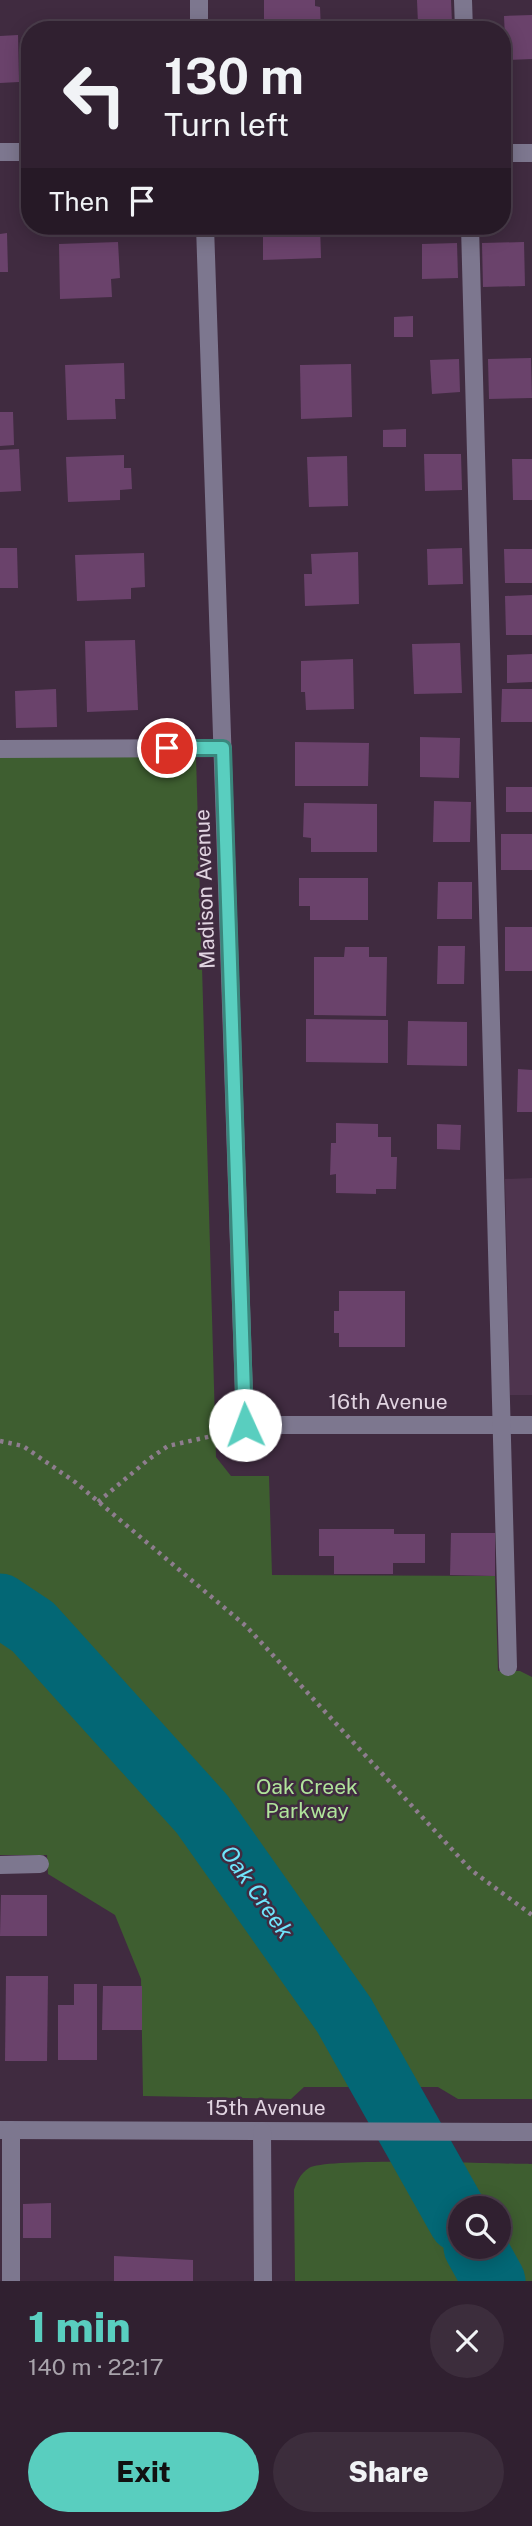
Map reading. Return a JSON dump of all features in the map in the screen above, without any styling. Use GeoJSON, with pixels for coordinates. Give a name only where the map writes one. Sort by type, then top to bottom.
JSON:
{"type":"FeatureCollection","features":[{"type":"Feature","properties":{"kind":"street"},"geometry":{"type":"LineString","coordinates":[[198,0],[199,21]]}},
{"type":"Feature","properties":{"kind":"street"},"geometry":{"type":"LineString","coordinates":[[463,0],[464,21]]}},
{"type":"Feature","properties":{"kind":"street"},"geometry":{"type":"LineString","coordinates":[[0,152],[21,152]]}},
{"type":"Feature","properties":{"kind":"street"},"geometry":{"type":"LineString","coordinates":[[511,153],[532,153]]}},
{"type":"Feature","properties":{"kind":"street","name":"Madison Avenue"},"geometry":{"type":"LineString","coordinates":[[205,235],[245,1425]]}},
{"type":"Feature","properties":{"kind":"street"},"geometry":{"type":"LineString","coordinates":[[470,235],[508,1667]]}},
{"type":"Feature","properties":{"kind":"street"},"geometry":{"type":"LineString","coordinates":[[0,749],[223,748]]}},
{"type":"Feature","properties":{"kind":"street","name":"16th Avenue"},"geometry":{"type":"LineString","coordinates":[[245,1425],[532,1425]]}},
{"type":"Feature","properties":{"kind":"street"},"geometry":{"type":"LineString","coordinates":[[0,1865],[40,1864]]}},
{"type":"Feature","properties":{"kind":"street"},"geometry":{"type":"LineString","coordinates":[[6,2130],[11,2281]]}},
{"type":"Feature","properties":{"kind":"street","name":"15th Avenue"},"geometry":{"type":"LineString","coordinates":[[6,2130],[532,2132]]}},
{"type":"Feature","properties":{"kind":"street"},"geometry":{"type":"LineString","coordinates":[[262,2131],[263,2281]]}},
{"type":"Feature","properties":{"kind":"path"},"geometry":{"type":"LineString","coordinates":[[98,1502],[168,1446],[200,1441],[245,1425]]}},
{"type":"Feature","properties":{"kind":"path"},"geometry":{"type":"LineString","coordinates":[[0,1441],[23,1446],[98,1502],[246,1626],[471,1870],[532,1915]]}},
{"type":"Feature","properties":{"kind":"shaded area"},"geometry":{"type":"Polygon","coordinates":[[[532,1178],[532,1395],[510,1395],[505,1179],[532,1178]]]}},
{"type":"Feature","properties":{"kind":"green space","name":"Oak Creek Parkway"},"geometry":{"type":"Polygon","coordinates":[[[196,756],[216,1457],[231,1476],[269,1476],[272,1575],[495,1576],[498,1671],[520,1671],[532,1677],[532,2099],[458,2099],[438,2087],[304,2087],[291,2099],[143,2096],[141,1979],[115,1915],[48,1874],[47,1855],[0,1855],[0,757],[196,756]]]}},
{"type":"Feature","properties":{"kind":"green space"},"geometry":{"type":"Polygon","coordinates":[[[379,2162],[532,2164],[532,2281],[295,2281],[294,2190],[299,2178],[309,2168],[323,2165],[379,2162]]]}},
{"type":"Feature","properties":{"kind":"building"},"geometry":{"type":"Polygon","coordinates":[[[264,0],[315,0],[315,6],[320,7],[321,21],[264,21],[264,0]]]}},
{"type":"Feature","properties":{"kind":"building"},"geometry":{"type":"Polygon","coordinates":[[[417,0],[451,0],[452,21],[418,21],[417,0]]]}},
{"type":"Feature","properties":{"kind":"building"},"geometry":{"type":"Polygon","coordinates":[[[532,15],[532,59],[511,60],[511,21],[504,21],[504,16],[532,15]]]}},
{"type":"Feature","properties":{"kind":"building"},"geometry":{"type":"Polygon","coordinates":[[[18,35],[19,82],[0,83],[0,36],[18,35]]]}},
{"type":"Feature","properties":{"kind":"building"},"geometry":{"type":"Polygon","coordinates":[[[7,233],[8,272],[0,272],[0,234],[7,233]]]}},
{"type":"Feature","properties":{"kind":"building"},"geometry":{"type":"Polygon","coordinates":[[[263,235],[320,235],[321,258],[263,260],[263,235]]]}},
{"type":"Feature","properties":{"kind":"building"},"geometry":{"type":"Polygon","coordinates":[[[118,242],[120,278],[111,279],[112,297],[60,299],[59,244],[118,242]]]}},
{"type":"Feature","properties":{"kind":"building"},"geometry":{"type":"Polygon","coordinates":[[[524,242],[525,286],[483,287],[482,243],[524,242]]]}},
{"type":"Feature","properties":{"kind":"building"},"geometry":{"type":"Polygon","coordinates":[[[457,243],[458,278],[422,279],[422,244],[457,243]]]}},
{"type":"Feature","properties":{"kind":"building"},"geometry":{"type":"Polygon","coordinates":[[[413,316],[413,337],[394,337],[394,317],[413,316]]]}},
{"type":"Feature","properties":{"kind":"building"},"geometry":{"type":"Polygon","coordinates":[[[531,358],[532,398],[489,399],[488,359],[531,358]]]}},
{"type":"Feature","properties":{"kind":"building"},"geometry":{"type":"Polygon","coordinates":[[[459,359],[460,392],[432,394],[430,360],[459,359]]]}},
{"type":"Feature","properties":{"kind":"building"},"geometry":{"type":"Polygon","coordinates":[[[124,363],[125,399],[115,399],[116,419],[67,420],[65,365],[124,363]]]}},
{"type":"Feature","properties":{"kind":"building"},"geometry":{"type":"Polygon","coordinates":[[[351,364],[352,417],[301,419],[300,365],[351,364]]]}},
{"type":"Feature","properties":{"kind":"building"},"geometry":{"type":"Polygon","coordinates":[[[0,412],[13,412],[14,445],[0,446],[0,412]]]}},
{"type":"Feature","properties":{"kind":"building"},"geometry":{"type":"Polygon","coordinates":[[[406,429],[406,447],[383,447],[383,430],[406,429]]]}},
{"type":"Feature","properties":{"kind":"building"},"geometry":{"type":"Polygon","coordinates":[[[19,449],[21,491],[0,492],[0,450],[19,449]]]}},
{"type":"Feature","properties":{"kind":"building"},"geometry":{"type":"Polygon","coordinates":[[[424,454],[461,454],[462,490],[425,491],[424,454]]]}},
{"type":"Feature","properties":{"kind":"building"},"geometry":{"type":"Polygon","coordinates":[[[124,455],[124,468],[131,468],[132,489],[120,490],[120,500],[68,502],[66,457],[124,455]]]}},
{"type":"Feature","properties":{"kind":"building"},"geometry":{"type":"Polygon","coordinates":[[[347,456],[348,506],[309,507],[307,457],[347,456]]]}},
{"type":"Feature","properties":{"kind":"building"},"geometry":{"type":"Polygon","coordinates":[[[512,459],[532,459],[532,500],[513,500],[512,459]]]}},
{"type":"Feature","properties":{"kind":"building"},"geometry":{"type":"Polygon","coordinates":[[[0,548],[17,548],[18,588],[0,588],[0,548]]]}},
{"type":"Feature","properties":{"kind":"building"},"geometry":{"type":"Polygon","coordinates":[[[462,548],[463,584],[428,585],[427,549],[462,548]]]}},
{"type":"Feature","properties":{"kind":"building"},"geometry":{"type":"Polygon","coordinates":[[[504,549],[532,549],[532,583],[505,583],[504,549]]]}},
{"type":"Feature","properties":{"kind":"building"},"geometry":{"type":"Polygon","coordinates":[[[358,552],[359,604],[305,606],[304,574],[312,574],[311,554],[358,552]]]}},
{"type":"Feature","properties":{"kind":"building"},"geometry":{"type":"Polygon","coordinates":[[[144,553],[145,587],[131,588],[131,599],[77,601],[75,555],[144,553]]]}},
{"type":"Feature","properties":{"kind":"building"},"geometry":{"type":"Polygon","coordinates":[[[532,595],[532,635],[506,635],[505,596],[532,595]]]}},
{"type":"Feature","properties":{"kind":"building"},"geometry":{"type":"Polygon","coordinates":[[[135,640],[138,710],[87,712],[85,641],[135,640]]]}},
{"type":"Feature","properties":{"kind":"building"},"geometry":{"type":"Polygon","coordinates":[[[460,643],[462,693],[414,694],[412,644],[460,643]]]}},
{"type":"Feature","properties":{"kind":"building"},"geometry":{"type":"Polygon","coordinates":[[[532,654],[532,682],[507,683],[507,655],[532,654]]]}},
{"type":"Feature","properties":{"kind":"building"},"geometry":{"type":"Polygon","coordinates":[[[353,659],[354,709],[306,710],[305,692],[301,692],[301,661],[353,659]]]}},
{"type":"Feature","properties":{"kind":"building"},"geometry":{"type":"Polygon","coordinates":[[[56,689],[57,727],[16,728],[15,691],[56,689]]]}},
{"type":"Feature","properties":{"kind":"building"},"geometry":{"type":"Polygon","coordinates":[[[502,689],[532,689],[532,722],[501,722],[502,689]]]}},
{"type":"Feature","properties":{"kind":"building"},"geometry":{"type":"Polygon","coordinates":[[[420,737],[460,738],[459,778],[420,777],[420,737]]]}},
{"type":"Feature","properties":{"kind":"building"},"geometry":{"type":"Polygon","coordinates":[[[295,742],[369,743],[368,786],[295,786],[295,742]]]}},
{"type":"Feature","properties":{"kind":"building"},"geometry":{"type":"Polygon","coordinates":[[[506,787],[532,787],[532,812],[506,812],[506,787]]]}},
{"type":"Feature","properties":{"kind":"building"},"geometry":{"type":"Polygon","coordinates":[[[434,801],[471,802],[470,842],[433,842],[434,801]]]}},
{"type":"Feature","properties":{"kind":"building"},"geometry":{"type":"Polygon","coordinates":[[[304,803],[377,804],[377,852],[311,852],[311,838],[303,837],[304,803]]]}},
{"type":"Feature","properties":{"kind":"building"},"geometry":{"type":"Polygon","coordinates":[[[501,834],[532,834],[532,870],[501,870],[501,834]]]}},
{"type":"Feature","properties":{"kind":"building"},"geometry":{"type":"Polygon","coordinates":[[[299,878],[368,878],[368,920],[310,920],[310,906],[299,906],[299,878]]]}},
{"type":"Feature","properties":{"kind":"building"},"geometry":{"type":"Polygon","coordinates":[[[438,882],[472,882],[472,919],[437,919],[438,882]]]}},
{"type":"Feature","properties":{"kind":"building"},"geometry":{"type":"Polygon","coordinates":[[[505,927],[532,927],[532,971],[505,971],[505,927]]]}},
{"type":"Feature","properties":{"kind":"building"},"geometry":{"type":"Polygon","coordinates":[[[438,946],[465,946],[464,984],[437,984],[438,946]]]}},
{"type":"Feature","properties":{"kind":"building"},"geometry":{"type":"Polygon","coordinates":[[[345,947],[369,947],[369,957],[387,957],[386,1016],[314,1015],[314,957],[344,957],[345,947]]]}},
{"type":"Feature","properties":{"kind":"building"},"geometry":{"type":"Polygon","coordinates":[[[306,1019],[388,1020],[388,1063],[306,1062],[306,1019]]]}},
{"type":"Feature","properties":{"kind":"building"},"geometry":{"type":"Polygon","coordinates":[[[408,1021],[467,1022],[467,1066],[407,1065],[408,1021]]]}},
{"type":"Feature","properties":{"kind":"building"},"geometry":{"type":"Polygon","coordinates":[[[518,1069],[532,1070],[532,1112],[517,1112],[518,1069]]]}},
{"type":"Feature","properties":{"kind":"building"},"geometry":{"type":"Polygon","coordinates":[[[336,1123],[378,1124],[378,1137],[391,1137],[391,1157],[397,1157],[396,1189],[376,1189],[376,1194],[336,1193],[336,1174],[330,1175],[331,1143],[336,1143],[336,1123]]]}},
{"type":"Feature","properties":{"kind":"building"},"geometry":{"type":"Polygon","coordinates":[[[437,1124],[461,1125],[460,1150],[437,1149],[437,1124]]]}},
{"type":"Feature","properties":{"kind":"building"},"geometry":{"type":"Polygon","coordinates":[[[339,1291],[405,1291],[405,1347],[339,1347],[339,1333],[334,1333],[334,1311],[339,1311],[339,1291]]]}},
{"type":"Feature","properties":{"kind":"building"},"geometry":{"type":"Polygon","coordinates":[[[319,1529],[394,1529],[394,1534],[425,1534],[425,1563],[393,1563],[393,1574],[334,1574],[334,1556],[319,1556],[319,1529]]]}},
{"type":"Feature","properties":{"kind":"building"},"geometry":{"type":"Polygon","coordinates":[[[451,1533],[495,1533],[495,1576],[450,1575],[451,1533]]]}},
{"type":"Feature","properties":{"kind":"building"},"geometry":{"type":"Polygon","coordinates":[[[1,1895],[47,1895],[47,1936],[0,1936],[1,1895]]]}},
{"type":"Feature","properties":{"kind":"building"},"geometry":{"type":"Polygon","coordinates":[[[6,1976],[48,1976],[47,2061],[5,2061],[6,1976]]]}},
{"type":"Feature","properties":{"kind":"building"},"geometry":{"type":"Polygon","coordinates":[[[74,1984],[97,1984],[97,2060],[58,2060],[58,2005],[74,2005],[74,1984]]]}},
{"type":"Feature","properties":{"kind":"building"},"geometry":{"type":"Polygon","coordinates":[[[103,1986],[142,1986],[142,2030],[102,2030],[103,1986]]]}},
{"type":"Feature","properties":{"kind":"building"},"geometry":{"type":"Polygon","coordinates":[[[51,2203],[51,2238],[23,2238],[23,2204],[51,2203]]]}},
{"type":"Feature","properties":{"kind":"building"},"geometry":{"type":"Polygon","coordinates":[[[114,2256],[193,2260],[193,2281],[114,2281],[114,2256]]]}},
{"type":"Feature","properties":{"kind":"waterway","name":"Oak Creek"},"geometry":{"type":"LineString","coordinates":[[0,1605],[33,1627],[202,1814],[344,2015],[448,2200]]}},
{"type":"Feature","properties":{"kind":"waterway","name":"Oak Creek"},"geometry":{"type":"LineString","coordinates":[[482,2259],[494,2281]]}},
{"type":"Feature","properties":{"kind":"route"},"geometry":{"type":"LineString","coordinates":[[167,748],[223,748],[245,1425]]}}]}
